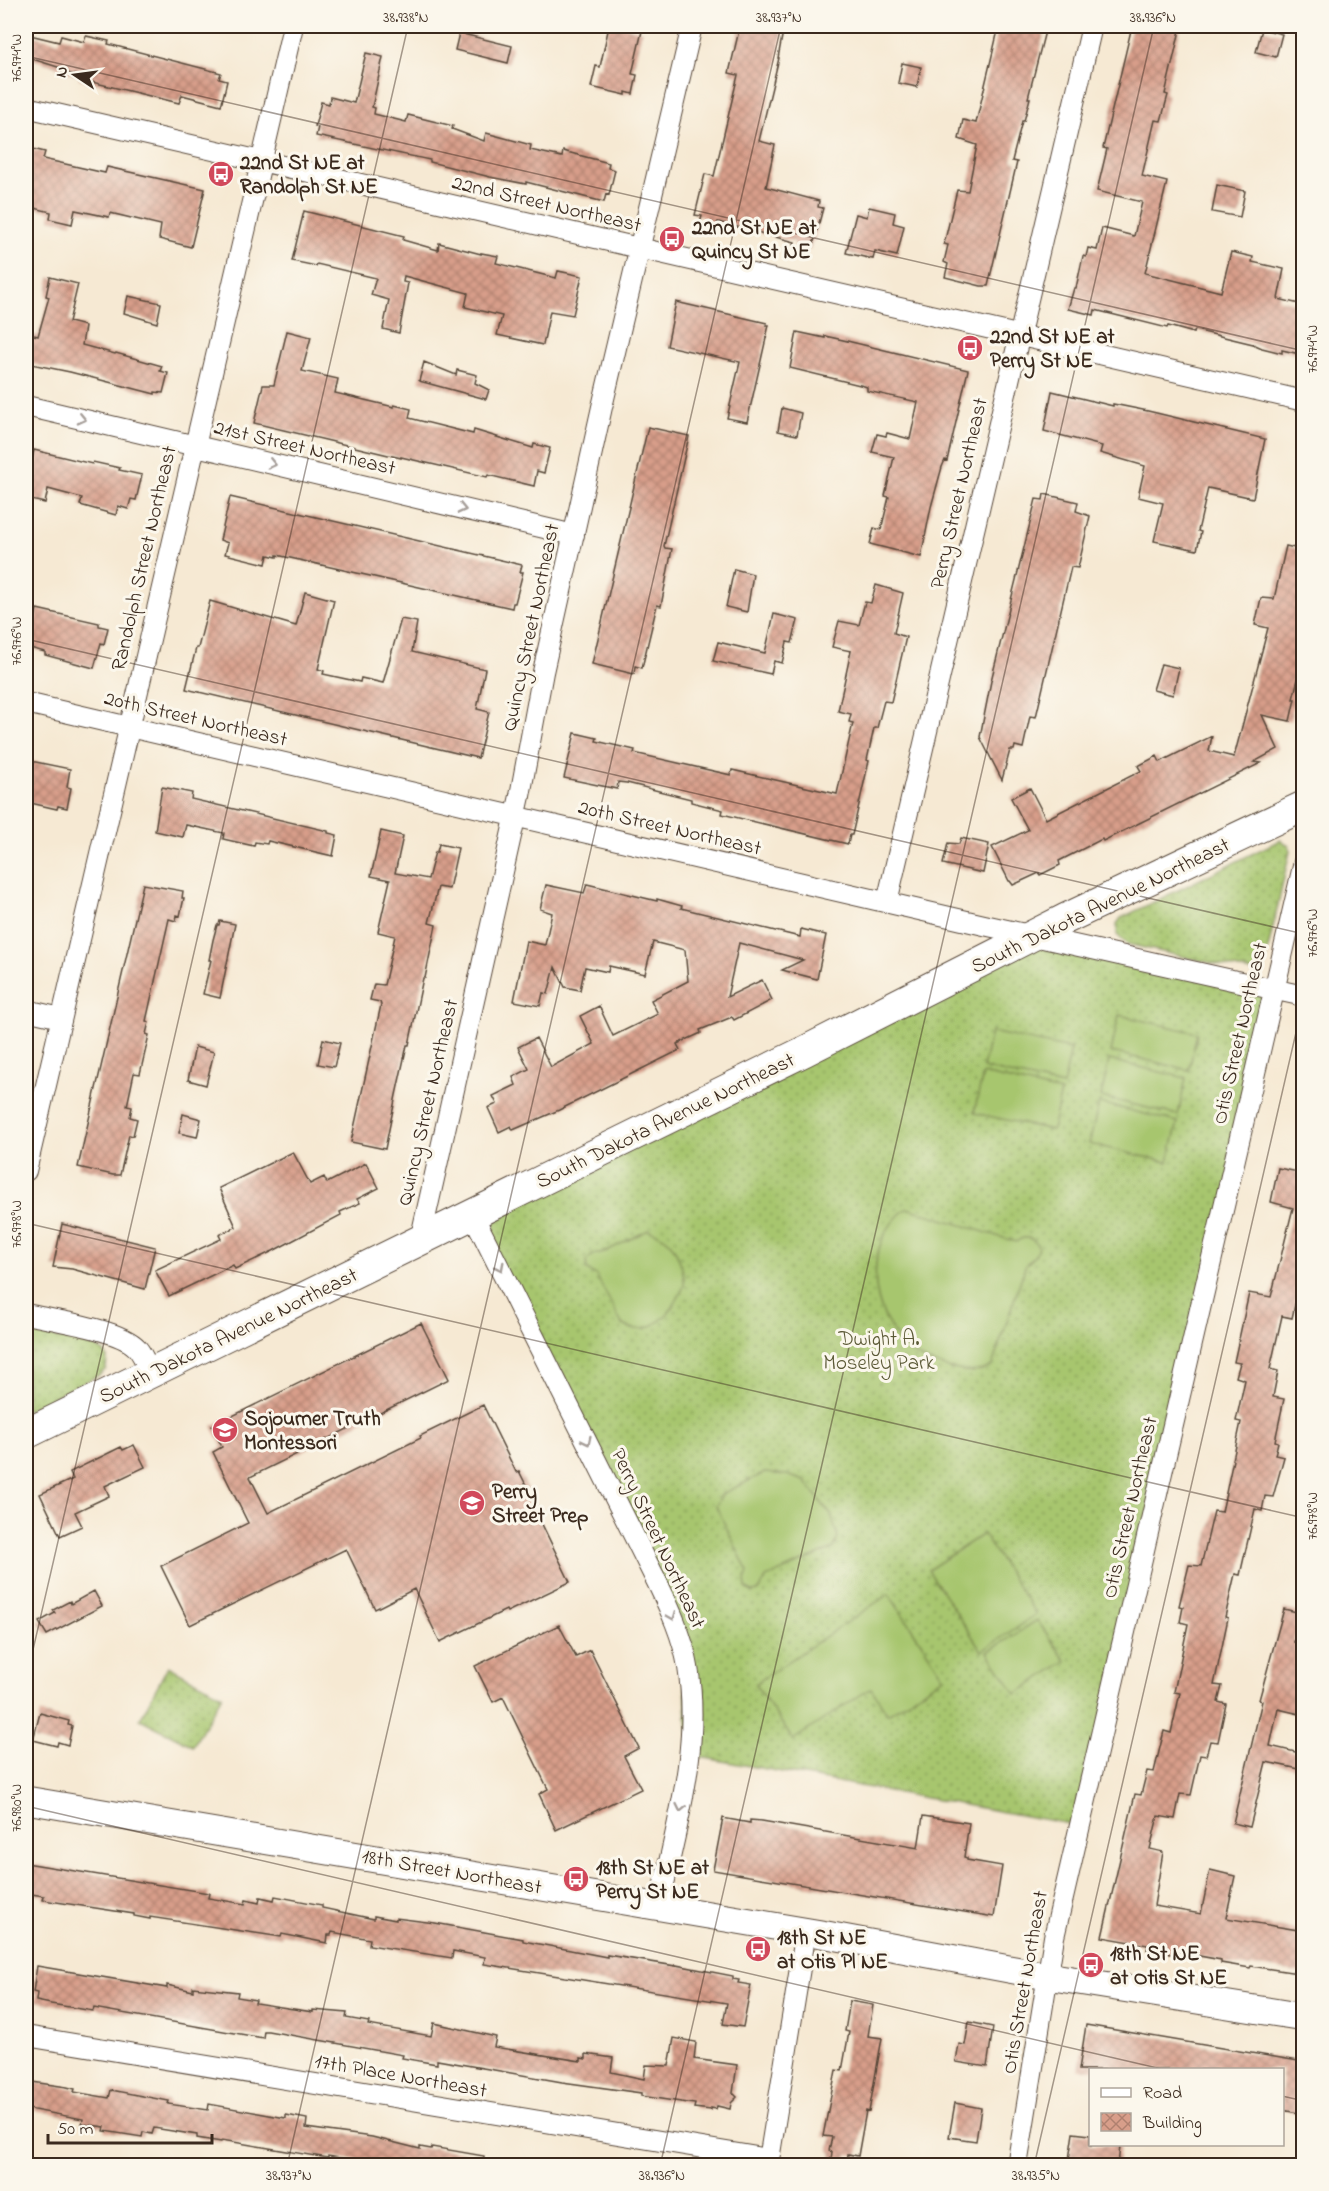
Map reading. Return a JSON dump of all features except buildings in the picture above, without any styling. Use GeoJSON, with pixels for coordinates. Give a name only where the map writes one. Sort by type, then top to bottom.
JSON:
{"type":"FeatureCollection","features":[{"type":"Feature","properties":{"kind":"main road","name":"South Dakota Avenue Northeast"},"geometry":{"type":"LineString","coordinates":[[26,1434],[1035,936],[1304,806]]}},
{"type":"Feature","properties":{"kind":"main road","name":"18th Street Northeast"},"geometry":{"type":"LineString","coordinates":[[26,1800],[806,1931],[1047,1976],[1304,2017]]}},
{"type":"Feature","properties":{"kind":"street","name":"Randolph Street Northeast"},"geometry":{"type":"LineString","coordinates":[[26,1171],[292,26]]}},
{"type":"Feature","properties":{"kind":"street","name":"Quincy Street Northeast"},"geometry":{"type":"LineString","coordinates":[[420,1240],[516,816],[543,672],[692,26]]}},
{"type":"Feature","properties":{"kind":"street","name":"Perry Street Northeast"},"geometry":{"type":"LineString","coordinates":[[887,902],[1092,26]]}},
{"type":"Feature","properties":{"kind":"street","name":"22nd Street Northeast"},"geometry":{"type":"LineString","coordinates":[[26,107],[1304,401]]}},
{"type":"Feature","properties":{"kind":"street","name":"21st Street Northeast"},"geometry":{"type":"LineString","coordinates":[[26,406],[574,535]]}},
{"type":"Feature","properties":{"kind":"street","name":"20th Street Northeast"},"geometry":{"type":"LineString","coordinates":[[26,704],[1304,996]]}},
{"type":"Feature","properties":{"kind":"street","name":"Otis Street Northeast"},"geometry":{"type":"LineString","coordinates":[[1017,2166],[1047,1976],[1067,1882],[1304,862]]}},
{"type":"Feature","properties":{"kind":"street"},"geometry":{"type":"LineString","coordinates":[[26,1010],[61,1018]]}},
{"type":"Feature","properties":{"kind":"street","name":"Perry Street Northeast"},"geometry":{"type":"LineString","coordinates":[[473,1215],[657,1582],[683,1647],[690,1685],[690,1750],[682,1803],[659,1906]]}},
{"type":"Feature","properties":{"kind":"street"},"geometry":{"type":"LineString","coordinates":[[26,1314],[121,1336],[136,1347],[144,1357],[150,1373]]}},
{"type":"Feature","properties":{"kind":"street"},"geometry":{"type":"LineString","coordinates":[[768,2162],[806,1931]]}},
{"type":"Feature","properties":{"kind":"street","name":"17th Place Northeast"},"geometry":{"type":"LineString","coordinates":[[26,2036],[768,2162]]}},
{"type":"Feature","properties":{"kind":"green space"},"geometry":{"type":"Polygon","coordinates":[[[1280,840],[1289,845],[1290,851],[1264,967],[1260,971],[1252,972],[1127,944],[1117,935],[1117,924],[1121,918],[1280,840]]]}},
{"type":"Feature","properties":{"kind":"green space","name":"Dwight A. Moseley Park"},"geometry":{"type":"Polygon","coordinates":[[[1035,936],[1274,990],[1080,1826],[689,1755],[683,1647],[473,1215],[1035,936]]]}},
{"type":"Feature","properties":{"kind":"green space"},"geometry":{"type":"Polygon","coordinates":[[[1119,1015],[1197,1033],[1189,1070],[1111,1052],[1119,1015]]]}},
{"type":"Feature","properties":{"kind":"green space"},"geometry":{"type":"Polygon","coordinates":[[[991,1032],[1071,1049],[1063,1086],[983,1068],[991,1032]]]}},
{"type":"Feature","properties":{"kind":"green space"},"geometry":{"type":"Polygon","coordinates":[[[1109,1060],[1186,1078],[1178,1115],[1101,1097],[1109,1060]]]}},
{"type":"Feature","properties":{"kind":"green space"},"geometry":{"type":"Polygon","coordinates":[[[983,1074],[1061,1092],[1052,1130],[974,1113],[983,1074]]]}},
{"type":"Feature","properties":{"kind":"green space"},"geometry":{"type":"Polygon","coordinates":[[[1099,1103],[1178,1122],[1168,1162],[1089,1144],[1099,1103]]]}},
{"type":"Feature","properties":{"kind":"green space"},"geometry":{"type":"Polygon","coordinates":[[[907,1208],[1016,1242],[1022,1238],[1028,1238],[1038,1246],[1037,1252],[1026,1264],[992,1366],[982,1370],[968,1371],[952,1369],[925,1360],[910,1351],[896,1336],[885,1318],[878,1299],[877,1259],[882,1240],[892,1223],[907,1208]]]}},
{"type":"Feature","properties":{"kind":"green space"},"geometry":{"type":"Polygon","coordinates":[[[648,1230],[664,1237],[672,1245],[682,1268],[684,1285],[674,1305],[662,1319],[647,1328],[631,1328],[622,1324],[596,1275],[587,1270],[586,1261],[594,1254],[601,1254],[648,1230]]]}},
{"type":"Feature","properties":{"kind":"green space"},"geometry":{"type":"Polygon","coordinates":[[[26,1330],[96,1347],[107,1357],[106,1369],[99,1375],[26,1411],[26,1330]]]}},
{"type":"Feature","properties":{"kind":"green space"},"geometry":{"type":"Polygon","coordinates":[[[764,1473],[787,1475],[805,1481],[831,1515],[838,1537],[834,1548],[766,1578],[759,1591],[752,1592],[746,1588],[745,1580],[748,1572],[716,1506],[722,1494],[764,1473]]]}},
{"type":"Feature","properties":{"kind":"green space"},"geometry":{"type":"Polygon","coordinates":[[[983,1534],[1036,1614],[982,1651],[928,1570],[983,1534]]]}},
{"type":"Feature","properties":{"kind":"green space"},"geometry":{"type":"Polygon","coordinates":[[[889,1594],[944,1677],[888,1714],[871,1688],[793,1740],[755,1684],[889,1594]]]}},
{"type":"Feature","properties":{"kind":"green space"},"geometry":{"type":"Polygon","coordinates":[[[1037,1620],[1066,1661],[1016,1694],[988,1652],[1037,1620]]]}},
{"type":"Feature","properties":{"kind":"green space"},"geometry":{"type":"Polygon","coordinates":[[[168,1666],[222,1695],[193,1746],[140,1719],[168,1666]]]}},
{"type":"Feature","properties":{"kind":"place","name":"22nd St NE at Randolph St NE"},"geometry":{"type":"Point","coordinates":[221,174]}},
{"type":"Feature","properties":{"kind":"place","name":"22nd St NE at Quincy St NE"},"geometry":{"type":"Point","coordinates":[672,239]}},
{"type":"Feature","properties":{"kind":"place","name":"22nd St NE at Perry St NE"},"geometry":{"type":"Point","coordinates":[970,348]}},
{"type":"Feature","properties":{"kind":"place","name":"Sojourner Truth Montessori"},"geometry":{"type":"Point","coordinates":[225,1430]}},
{"type":"Feature","properties":{"kind":"place","name":"Perry Street Prep"},"geometry":{"type":"Point","coordinates":[472,1503]}},
{"type":"Feature","properties":{"kind":"place","name":"18th St NE at Perry St NE"},"geometry":{"type":"Point","coordinates":[576,1879]}},
{"type":"Feature","properties":{"kind":"place","name":"18th St NE at Otis Pl NE"},"geometry":{"type":"Point","coordinates":[758,1949]}},
{"type":"Feature","properties":{"kind":"place","name":"18th St NE at Otis St NE"},"geometry":{"type":"Point","coordinates":[1091,1965]}}]}
